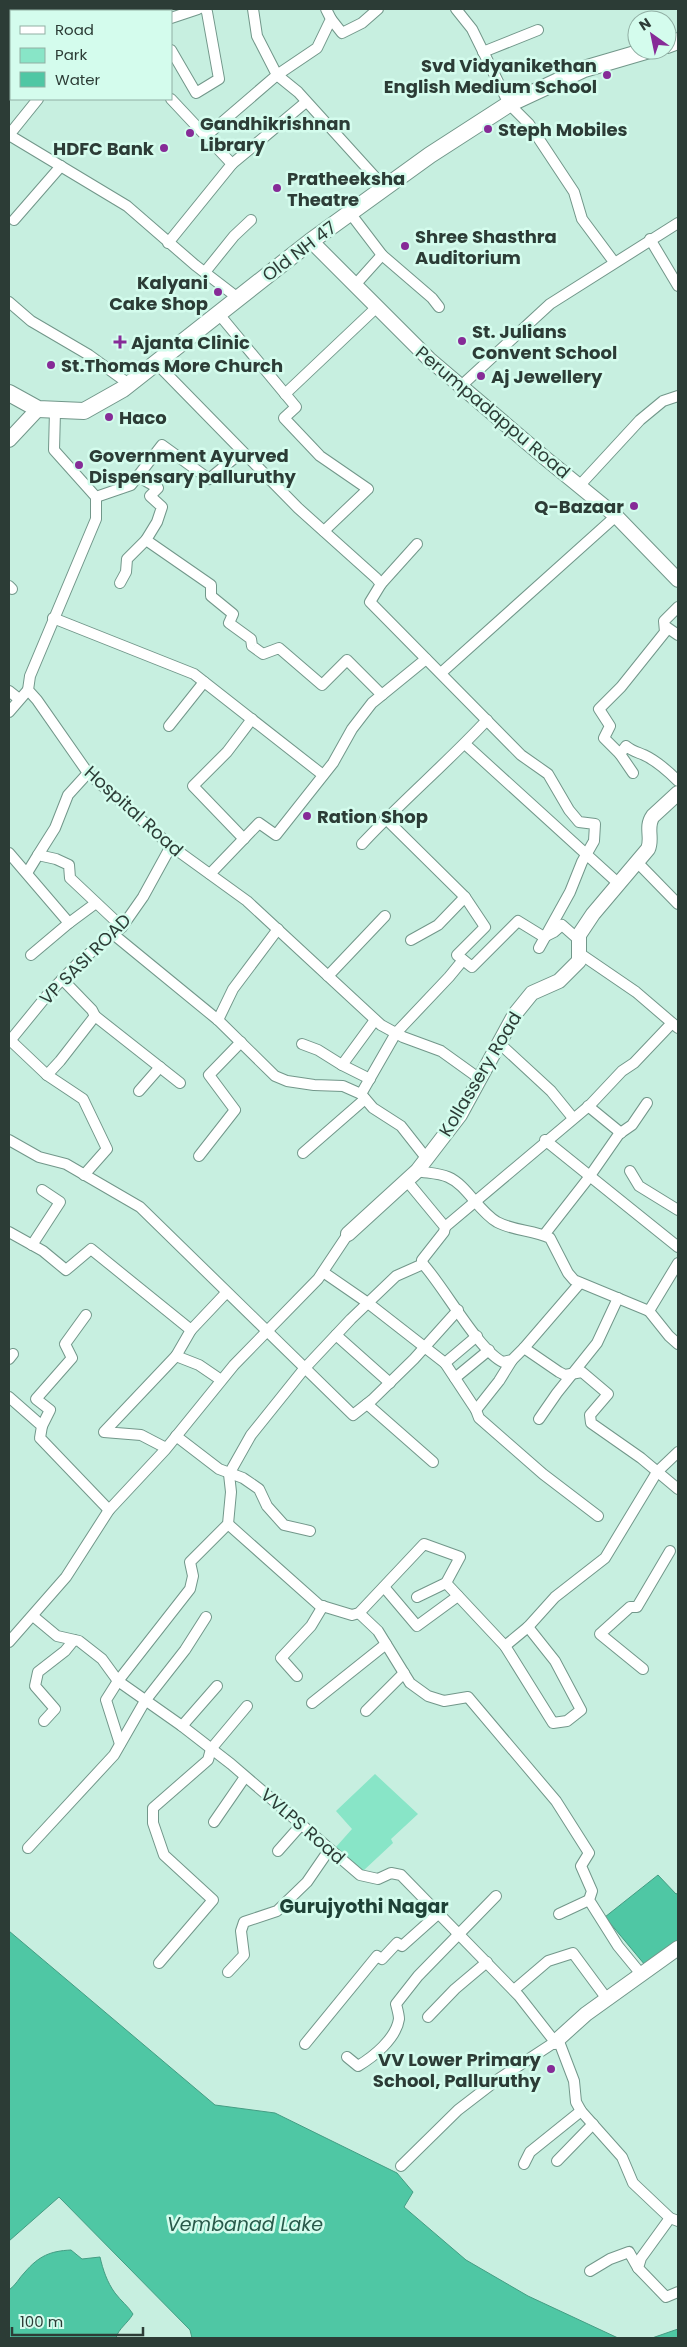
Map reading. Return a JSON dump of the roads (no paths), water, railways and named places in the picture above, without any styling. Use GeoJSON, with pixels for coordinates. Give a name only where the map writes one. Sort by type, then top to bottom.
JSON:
{"type":"FeatureCollection","features":[{"type":"Feature","properties":{"kind":"main road","name":"Old NH 47"},"geometry":{"type":"LineString","coordinates":[[9,393],[38,409],[84,411],[129,384],[311,241],[430,155],[509,104],[584,68],[627,56]]}},
{"type":"Feature","properties":{"kind":"street"},"geometry":{"type":"LineString","coordinates":[[172,18],[198,9]]}},
{"type":"Feature","properties":{"kind":"street"},"geometry":{"type":"LineString","coordinates":[[172,52],[196,93],[219,79],[208,12],[205,9]]}},
{"type":"Feature","properties":{"kind":"street"},"geometry":{"type":"LineString","coordinates":[[253,9],[257,36],[277,75],[306,102],[385,188]]}},
{"type":"Feature","properties":{"kind":"street"},"geometry":{"type":"LineString","coordinates":[[326,9],[342,33],[362,23],[378,9]]}},
{"type":"Feature","properties":{"kind":"street"},"geometry":{"type":"LineString","coordinates":[[456,9],[472,29],[509,104],[534,131],[574,192],[582,219],[614,262]]}},
{"type":"Feature","properties":{"kind":"street"},"geometry":{"type":"LineString","coordinates":[[206,136],[277,75],[317,48],[331,19]]}},
{"type":"Feature","properties":{"kind":"street"},"geometry":{"type":"LineString","coordinates":[[483,52],[538,30]]}},
{"type":"Feature","properties":{"kind":"street"},"geometry":{"type":"LineString","coordinates":[[37,100],[9,135],[127,206],[168,243],[238,298]]}},
{"type":"Feature","properties":{"kind":"street"},"geometry":{"type":"LineString","coordinates":[[172,100],[232,164]]}},
{"type":"Feature","properties":{"kind":"street"},"geometry":{"type":"LineString","coordinates":[[168,243],[232,164],[306,102]]}},
{"type":"Feature","properties":{"kind":"street"},"geometry":{"type":"LineString","coordinates":[[14,220],[61,166]]}},
{"type":"Feature","properties":{"kind":"street"},"geometry":{"type":"LineString","coordinates":[[350,213],[382,255],[432,298],[439,307]]}},
{"type":"Feature","properties":{"kind":"street"},"geometry":{"type":"LineString","coordinates":[[204,272],[234,236],[251,220]]}},
{"type":"Feature","properties":{"kind":"street"},"geometry":{"type":"LineString","coordinates":[[461,386],[535,316],[614,262],[678,222]]}},
{"type":"Feature","properties":{"kind":"street"},"geometry":{"type":"LineString","coordinates":[[650,239],[678,286]]}},
{"type":"Feature","properties":{"kind":"street","name":"Perumpadappu Road"},"geometry":{"type":"LineString","coordinates":[[311,241],[429,359],[544,458],[580,485],[616,516],[678,580]]}},
{"type":"Feature","properties":{"kind":"street"},"geometry":{"type":"LineString","coordinates":[[355,285],[382,255]]}},
{"type":"Feature","properties":{"kind":"street"},"geometry":{"type":"LineString","coordinates":[[9,302],[31,321],[89,355],[129,384]]}},
{"type":"Feature","properties":{"kind":"street"},"geometry":{"type":"LineString","coordinates":[[285,394],[377,307]]}},
{"type":"Feature","properties":{"kind":"street"},"geometry":{"type":"LineString","coordinates":[[218,314],[296,407],[284,418],[320,456],[368,489],[324,531]]}},
{"type":"Feature","properties":{"kind":"street"},"geometry":{"type":"LineString","coordinates":[[156,363],[242,452],[381,584]]}},
{"type":"Feature","properties":{"kind":"street"},"geometry":{"type":"LineString","coordinates":[[580,485],[640,420],[663,401],[678,396]]}},
{"type":"Feature","properties":{"kind":"street"},"geometry":{"type":"LineString","coordinates":[[9,440],[38,409]]}},
{"type":"Feature","properties":{"kind":"street"},"geometry":{"type":"LineString","coordinates":[[9,712],[28,690],[30,676],[53,618],[96,519],[96,497],[54,450],[55,411]]}},
{"type":"Feature","properties":{"kind":"street"},"geometry":{"type":"LineString","coordinates":[[96,497],[131,485],[162,445],[209,479],[242,452]]}},
{"type":"Feature","properties":{"kind":"street"},"geometry":{"type":"LineString","coordinates":[[120,583],[126,572],[128,559],[146,540],[158,522],[162,507],[150,496],[158,488],[137,476]]}},
{"type":"Feature","properties":{"kind":"street"},"geometry":{"type":"LineString","coordinates":[[441,673],[616,516]]}},
{"type":"Feature","properties":{"kind":"street"},"geometry":{"type":"LineString","coordinates":[[146,540],[211,585],[211,596],[233,614],[228,623],[250,639],[252,646],[263,654],[279,648],[322,685],[347,660],[382,695]]}},
{"type":"Feature","properties":{"kind":"street"},"geometry":{"type":"LineString","coordinates":[[417,544],[381,584],[370,602],[521,755],[548,774],[568,810],[579,822],[595,824],[594,841],[570,892],[539,948]]}},
{"type":"Feature","properties":{"kind":"street"},"geometry":{"type":"LineString","coordinates":[[633,772],[620,754],[604,738],[610,726],[599,709],[621,687],[665,632],[664,621],[678,607]]}},
{"type":"Feature","properties":{"kind":"street"},"geometry":{"type":"LineString","coordinates":[[53,618],[194,674],[323,775]]}},
{"type":"Feature","properties":{"kind":"street"},"geometry":{"type":"LineString","coordinates":[[664,626],[678,635]]}},
{"type":"Feature","properties":{"kind":"street"},"geometry":{"type":"LineString","coordinates":[[210,874],[259,823],[276,834],[333,763],[352,729],[372,703],[426,659]]}},
{"type":"Feature","properties":{"kind":"street"},"geometry":{"type":"LineString","coordinates":[[169,726],[204,682]]}},
{"type":"Feature","properties":{"kind":"street","name":"Hospital Road"},"geometry":{"type":"LineString","coordinates":[[28,690],[37,700],[88,774],[171,846],[247,900],[375,1020],[396,1033],[442,1050],[480,1079]]}},
{"type":"Feature","properties":{"kind":"street"},"geometry":{"type":"LineString","coordinates":[[9,691],[19,700]]}},
{"type":"Feature","properties":{"kind":"street"},"geometry":{"type":"LineString","coordinates":[[244,839],[193,786],[227,752],[252,719]]}},
{"type":"Feature","properties":{"kind":"street"},"geometry":{"type":"LineString","coordinates":[[362,844],[386,818],[465,744],[487,720]]}},
{"type":"Feature","properties":{"kind":"street"},"geometry":{"type":"LineString","coordinates":[[465,744],[619,884]]}},
{"type":"Feature","properties":{"kind":"street"},"geometry":{"type":"LineString","coordinates":[[620,754],[626,746],[634,753],[644,754],[659,766],[664,766],[678,781]]}},
{"type":"Feature","properties":{"kind":"street"},"geometry":{"type":"LineString","coordinates":[[27,873],[55,828],[68,795],[88,774]]}},
{"type":"Feature","properties":{"kind":"street","name":"Kollassery Road"},"geometry":{"type":"LineString","coordinates":[[348,1234],[407,1181],[427,1159],[460,1115],[514,1014],[532,993],[559,981],[579,962],[579,935],[593,914],[650,844],[650,820],[678,793]]}},
{"type":"Feature","properties":{"kind":"street"},"geometry":{"type":"LineString","coordinates":[[386,818],[465,897],[484,927],[457,955],[472,967],[518,921],[544,937]]}},
{"type":"Feature","properties":{"kind":"street","name":"VP SASI ROAD"},"geometry":{"type":"LineString","coordinates":[[9,1041],[79,962],[117,931],[142,898],[171,846]]}},
{"type":"Feature","properties":{"kind":"street"},"geometry":{"type":"LineString","coordinates":[[9,853],[69,923]]}},
{"type":"Feature","properties":{"kind":"street"},"geometry":{"type":"LineString","coordinates":[[38,855],[69,864],[70,878],[96,903],[117,931],[218,1020],[275,1076],[314,1085],[343,1086],[363,1096],[373,1108],[401,1126],[427,1159]]}},
{"type":"Feature","properties":{"kind":"street"},"geometry":{"type":"LineString","coordinates":[[637,862],[678,904]]}},
{"type":"Feature","properties":{"kind":"street"},"geometry":{"type":"LineString","coordinates":[[411,940],[438,926],[465,897]]}},
{"type":"Feature","properties":{"kind":"street"},"geometry":{"type":"LineString","coordinates":[[31,955],[96,903]]}},
{"type":"Feature","properties":{"kind":"street"},"geometry":{"type":"LineString","coordinates":[[328,976],[385,916]]}},
{"type":"Feature","properties":{"kind":"street"},"geometry":{"type":"LineString","coordinates":[[512,1360],[500,1361],[489,1350],[423,1264],[422,1260],[444,1232],[445,1227],[475,1203],[545,1140],[588,1106],[622,1071],[634,1063],[675,1026],[579,946],[562,925],[544,937]]}},
{"type":"Feature","properties":{"kind":"street"},"geometry":{"type":"LineString","coordinates":[[218,1020],[233,989],[278,929]]}},
{"type":"Feature","properties":{"kind":"street"},"geometry":{"type":"LineString","coordinates":[[303,1153],[363,1096],[370,1079],[396,1033],[463,960]]}},
{"type":"Feature","properties":{"kind":"street"},"geometry":{"type":"LineString","coordinates":[[62,980],[92,1010],[95,1016],[180,1083]]}},
{"type":"Feature","properties":{"kind":"street"},"geometry":{"type":"LineString","coordinates":[[47,1075],[95,1016]]}},
{"type":"Feature","properties":{"kind":"street"},"geometry":{"type":"LineString","coordinates":[[342,1065],[375,1020]]}},
{"type":"Feature","properties":{"kind":"street"},"geometry":{"type":"LineString","coordinates":[[9,1041],[47,1075],[83,1099],[107,1149],[84,1175]]}},
{"type":"Feature","properties":{"kind":"street"},"geometry":{"type":"LineString","coordinates":[[199,1156],[235,1110],[209,1075],[241,1042]]}},
{"type":"Feature","properties":{"kind":"street"},"geometry":{"type":"LineString","coordinates":[[499,1043],[550,1091],[573,1118]]}},
{"type":"Feature","properties":{"kind":"street"},"geometry":{"type":"LineString","coordinates":[[302,1044],[318,1050],[370,1079]]}},
{"type":"Feature","properties":{"kind":"street"},"geometry":{"type":"LineString","coordinates":[[139,1090],[160,1067]]}},
{"type":"Feature","properties":{"kind":"street"},"geometry":{"type":"LineString","coordinates":[[544,1235],[590,1176],[621,1132],[632,1125],[647,1103]]}},
{"type":"Feature","properties":{"kind":"street"},"geometry":{"type":"LineString","coordinates":[[588,1106],[621,1132]]}},
{"type":"Feature","properties":{"kind":"street"},"geometry":{"type":"LineString","coordinates":[[9,1140],[40,1157],[66,1164],[140,1207],[353,1415],[368,1404],[458,1310]]}},
{"type":"Feature","properties":{"kind":"street"},"geometry":{"type":"LineString","coordinates":[[545,1140],[678,1247]]}},
{"type":"Feature","properties":{"kind":"street"},"geometry":{"type":"LineString","coordinates":[[417,1171],[454,1180],[475,1203],[496,1221],[507,1227],[544,1235],[553,1242],[568,1274],[580,1284],[649,1311],[678,1344]]}},
{"type":"Feature","properties":{"kind":"street"},"geometry":{"type":"LineString","coordinates":[[630,1171],[639,1186],[678,1210]]}},
{"type":"Feature","properties":{"kind":"street"},"geometry":{"type":"LineString","coordinates":[[407,1181],[445,1227]]}},
{"type":"Feature","properties":{"kind":"street"},"geometry":{"type":"LineString","coordinates":[[32,1245],[60,1202],[42,1190]]}},
{"type":"Feature","properties":{"kind":"street"},"geometry":{"type":"LineString","coordinates":[[9,1232],[43,1251],[66,1270],[90,1249],[191,1330]]}},
{"type":"Feature","properties":{"kind":"street"},"geometry":{"type":"LineString","coordinates":[[9,1642],[66,1576],[109,1510],[166,1448],[221,1380],[323,1272],[348,1234]]}},
{"type":"Feature","properties":{"kind":"street"},"geometry":{"type":"LineString","coordinates":[[120,1744],[106,1700],[118,1681],[190,1589],[193,1576],[190,1562],[228,1524],[231,1492],[229,1474],[251,1435],[304,1369],[336,1334],[396,1276],[423,1264]]}},
{"type":"Feature","properties":{"kind":"street"},"geometry":{"type":"LineString","coordinates":[[649,1311],[677,1267]]}},
{"type":"Feature","properties":{"kind":"street"},"geometry":{"type":"LineString","coordinates":[[323,1272],[368,1303],[446,1363],[476,1410],[479,1418],[543,1474],[598,1516]]}},
{"type":"Feature","properties":{"kind":"street"},"geometry":{"type":"LineString","coordinates":[[476,1410],[499,1381],[512,1360],[580,1284]]}},
{"type":"Feature","properties":{"kind":"street"},"geometry":{"type":"LineString","coordinates":[[166,1448],[141,1435],[104,1432],[176,1356],[191,1330],[226,1293]]}},
{"type":"Feature","properties":{"kind":"street"},"geometry":{"type":"LineString","coordinates":[[539,1420],[557,1393],[597,1343],[618,1298]]}},
{"type":"Feature","properties":{"kind":"street"},"geometry":{"type":"LineString","coordinates":[[86,1315],[65,1344],[72,1358],[36,1399],[50,1410],[42,1426],[40,1438],[109,1510]]}},
{"type":"Feature","properties":{"kind":"street"},"geometry":{"type":"LineString","coordinates":[[336,1334],[390,1382]]}},
{"type":"Feature","properties":{"kind":"street"},"geometry":{"type":"LineString","coordinates":[[446,1363],[477,1336]]}},
{"type":"Feature","properties":{"kind":"street"},"geometry":{"type":"LineString","coordinates":[[524,1348],[566,1375],[582,1372],[608,1394],[588,1417],[595,1428],[641,1458],[678,1489]]}},
{"type":"Feature","properties":{"kind":"street"},"geometry":{"type":"LineString","coordinates":[[455,1378],[489,1350]]}},
{"type":"Feature","properties":{"kind":"street"},"geometry":{"type":"LineString","coordinates":[[176,1356],[199,1366],[221,1380]]}},
{"type":"Feature","properties":{"kind":"street"},"geometry":{"type":"LineString","coordinates":[[9,1397],[42,1426]]}},
{"type":"Feature","properties":{"kind":"street"},"geometry":{"type":"LineString","coordinates":[[368,1404],[433,1462]]}},
{"type":"Feature","properties":{"kind":"street"},"geometry":{"type":"LineString","coordinates":[[176,1436],[219,1468],[229,1474],[243,1478],[259,1489],[267,1506],[284,1525],[310,1531]]}},
{"type":"Feature","properties":{"kind":"street"},"geometry":{"type":"LineString","coordinates":[[505,1646],[528,1627],[555,1597],[606,1558],[657,1472],[678,1452]]}},
{"type":"Feature","properties":{"kind":"street"},"geometry":{"type":"LineString","coordinates":[[228,1524],[323,1606],[352,1615],[359,1613],[424,1544],[460,1557],[446,1583],[416,1598]]}},
{"type":"Feature","properties":{"kind":"street"},"geometry":{"type":"LineString","coordinates":[[642,1668],[600,1634],[630,1607],[637,1607],[670,1551]]}},
{"type":"Feature","properties":{"kind":"street"},"geometry":{"type":"LineString","coordinates":[[446,1583],[505,1646],[553,1723],[567,1721],[581,1710],[555,1661],[528,1627]]}},
{"type":"Feature","properties":{"kind":"street"},"geometry":{"type":"LineString","coordinates":[[384,1587],[417,1626],[458,1596]]}},
{"type":"Feature","properties":{"kind":"street"},"geometry":{"type":"LineString","coordinates":[[297,1676],[281,1658],[311,1626],[323,1606]]}},
{"type":"Feature","properties":{"kind":"street"},"geometry":{"type":"LineString","coordinates":[[359,1613],[378,1631],[410,1683],[428,1696],[444,1701],[468,1697],[556,1801],[589,1853],[580,1866],[592,1891],[589,1900],[559,1914]]}},
{"type":"Feature","properties":{"kind":"street","name":"VVLPS Road"},"geometry":{"type":"LineString","coordinates":[[33,1616],[57,1636],[79,1641],[102,1659],[118,1681],[211,1749],[360,1875],[378,1879],[391,1873],[401,1875],[514,1990],[557,2040],[574,2081],[576,2102],[581,2111]]}},
{"type":"Feature","properties":{"kind":"street"},"geometry":{"type":"LineString","coordinates":[[28,1848],[114,1755],[145,1701],[185,1650],[206,1617]]}},
{"type":"Feature","properties":{"kind":"street"},"geometry":{"type":"LineString","coordinates":[[44,1721],[55,1709],[34,1686],[38,1672],[65,1651],[74,1640]]}},
{"type":"Feature","properties":{"kind":"street"},"geometry":{"type":"LineString","coordinates":[[312,1703],[386,1644]]}},
{"type":"Feature","properties":{"kind":"street"},"geometry":{"type":"LineString","coordinates":[[366,1711],[404,1673]]}},
{"type":"Feature","properties":{"kind":"street"},"geometry":{"type":"LineString","coordinates":[[182,1726],[217,1686]]}},
{"type":"Feature","properties":{"kind":"street"},"geometry":{"type":"LineString","coordinates":[[159,1962],[213,1900],[164,1855],[153,1823],[153,1808],[208,1760],[211,1749],[247,1706]]}},
{"type":"Feature","properties":{"kind":"street"},"geometry":{"type":"LineString","coordinates":[[214,1822],[245,1777]]}},
{"type":"Feature","properties":{"kind":"street"},"geometry":{"type":"LineString","coordinates":[[278,1851],[301,1825]]}},
{"type":"Feature","properties":{"kind":"street"},"geometry":{"type":"LineString","coordinates":[[228,1972],[244,1955],[241,1931],[244,1922],[277,1911],[307,1882],[329,1850]]}},
{"type":"Feature","properties":{"kind":"street"},"geometry":{"type":"LineString","coordinates":[[347,2057],[358,2066],[371,2058],[391,2037],[399,2019],[396,2004],[418,1976],[496,1896]]}},
{"type":"Feature","properties":{"kind":"street"},"geometry":{"type":"LineString","coordinates":[[589,1900],[618,1946],[642,1974]]}},
{"type":"Feature","properties":{"kind":"street"},"geometry":{"type":"LineString","coordinates":[[305,2044],[377,1956],[382,1959],[397,1943],[402,1946],[439,1913]]}},
{"type":"Feature","properties":{"kind":"street"},"geometry":{"type":"LineString","coordinates":[[401,2166],[458,2110],[497,2080],[557,2040],[607,1999],[678,1948]]}},
{"type":"Feature","properties":{"kind":"street"},"geometry":{"type":"LineString","coordinates":[[514,1990],[548,1961],[572,1953],[607,1999]]}},
{"type":"Feature","properties":{"kind":"street"},"geometry":{"type":"LineString","coordinates":[[428,2017],[454,1989],[487,1962]]}},
{"type":"Feature","properties":{"kind":"street"},"geometry":{"type":"LineString","coordinates":[[524,2164],[530,2152],[581,2111],[622,2157],[633,2183],[674,2220],[641,2258],[638,2268]]}},
{"type":"Feature","properties":{"kind":"street"},"geometry":{"type":"LineString","coordinates":[[556,2161],[593,2124]]}},
{"type":"Feature","properties":{"kind":"street"},"geometry":{"type":"LineString","coordinates":[[590,2271],[610,2259],[629,2252],[638,2268],[666,2297],[678,2292]]}},
{"type":"Feature","properties":{"kind":"water"},"geometry":{"type":"Polygon","coordinates":[[[658,1875],[676,1894],[678,1893],[678,1941],[645,1965],[605,1917],[658,1875]]]}},
{"type":"Feature","properties":{"kind":"water","name":"Vembanad Lake"},"geometry":{"type":"Polygon","coordinates":[[[9,1931],[215,2105],[275,2113],[397,2173],[413,2192],[404,2207],[466,2260],[528,2296],[618,2338],[192,2338],[190,2330],[59,2197],[9,2241],[9,1931]]]}},
{"type":"Feature","properties":{"kind":"water"},"geometry":{"type":"Polygon","coordinates":[[[71,2250],[82,2259],[100,2257],[110,2285],[133,2314],[131,2317],[116,2338],[9,2338],[9,2290],[40,2258],[51,2253],[71,2250]]]}},
{"type":"Feature","properties":{"kind":"water"},"geometry":{"type":"Polygon","coordinates":[[[678,2329],[678,2338],[652,2338],[678,2329]]]}},
{"type":"Feature","properties":{"kind":"place","name":"Svd Vidyanikethan English Medium School"},"geometry":{"type":"Point","coordinates":[607,75]}},
{"type":"Feature","properties":{"kind":"place","name":"Steph Mobiles"},"geometry":{"type":"Point","coordinates":[488,129]}},
{"type":"Feature","properties":{"kind":"place","name":"Gandhikrishnan Library"},"geometry":{"type":"Point","coordinates":[190,133]}},
{"type":"Feature","properties":{"kind":"place","name":"HDFC Bank"},"geometry":{"type":"Point","coordinates":[164,148]}},
{"type":"Feature","properties":{"kind":"place","name":"Pratheeksha Theatre"},"geometry":{"type":"Point","coordinates":[277,188]}},
{"type":"Feature","properties":{"kind":"place","name":"Shree Shasthra Auditorium"},"geometry":{"type":"Point","coordinates":[405,246]}},
{"type":"Feature","properties":{"kind":"place","name":"Kalyani Cake Shop"},"geometry":{"type":"Point","coordinates":[218,292]}},
{"type":"Feature","properties":{"kind":"place","name":"St. Julians Convent School"},"geometry":{"type":"Point","coordinates":[462,341]}},
{"type":"Feature","properties":{"kind":"place","name":"Ajanta Clinic"},"geometry":{"type":"Point","coordinates":[120,342]}},
{"type":"Feature","properties":{"kind":"place","name":"St.Thomas More Church"},"geometry":{"type":"Point","coordinates":[51,365]}},
{"type":"Feature","properties":{"kind":"place","name":"Aj Jewellery"},"geometry":{"type":"Point","coordinates":[481,376]}},
{"type":"Feature","properties":{"kind":"place","name":"Haco"},"geometry":{"type":"Point","coordinates":[109,417]}},
{"type":"Feature","properties":{"kind":"place","name":"Government Ayurved Dispensary palluruthy"},"geometry":{"type":"Point","coordinates":[79,465]}},
{"type":"Feature","properties":{"kind":"place","name":"Q-Bazaar"},"geometry":{"type":"Point","coordinates":[634,506]}},
{"type":"Feature","properties":{"kind":"place","name":"Ration Shop"},"geometry":{"type":"Point","coordinates":[307,816]}},
{"type":"Feature","properties":{"kind":"place","name":"VV Lower Primary School, Palluruthy"},"geometry":{"type":"Point","coordinates":[551,2069]}},
{"type":"Feature","properties":{"kind":"district","name":"Gurujyothi Nagar"},"geometry":{"type":"Point","coordinates":[364,1906]}}]}
